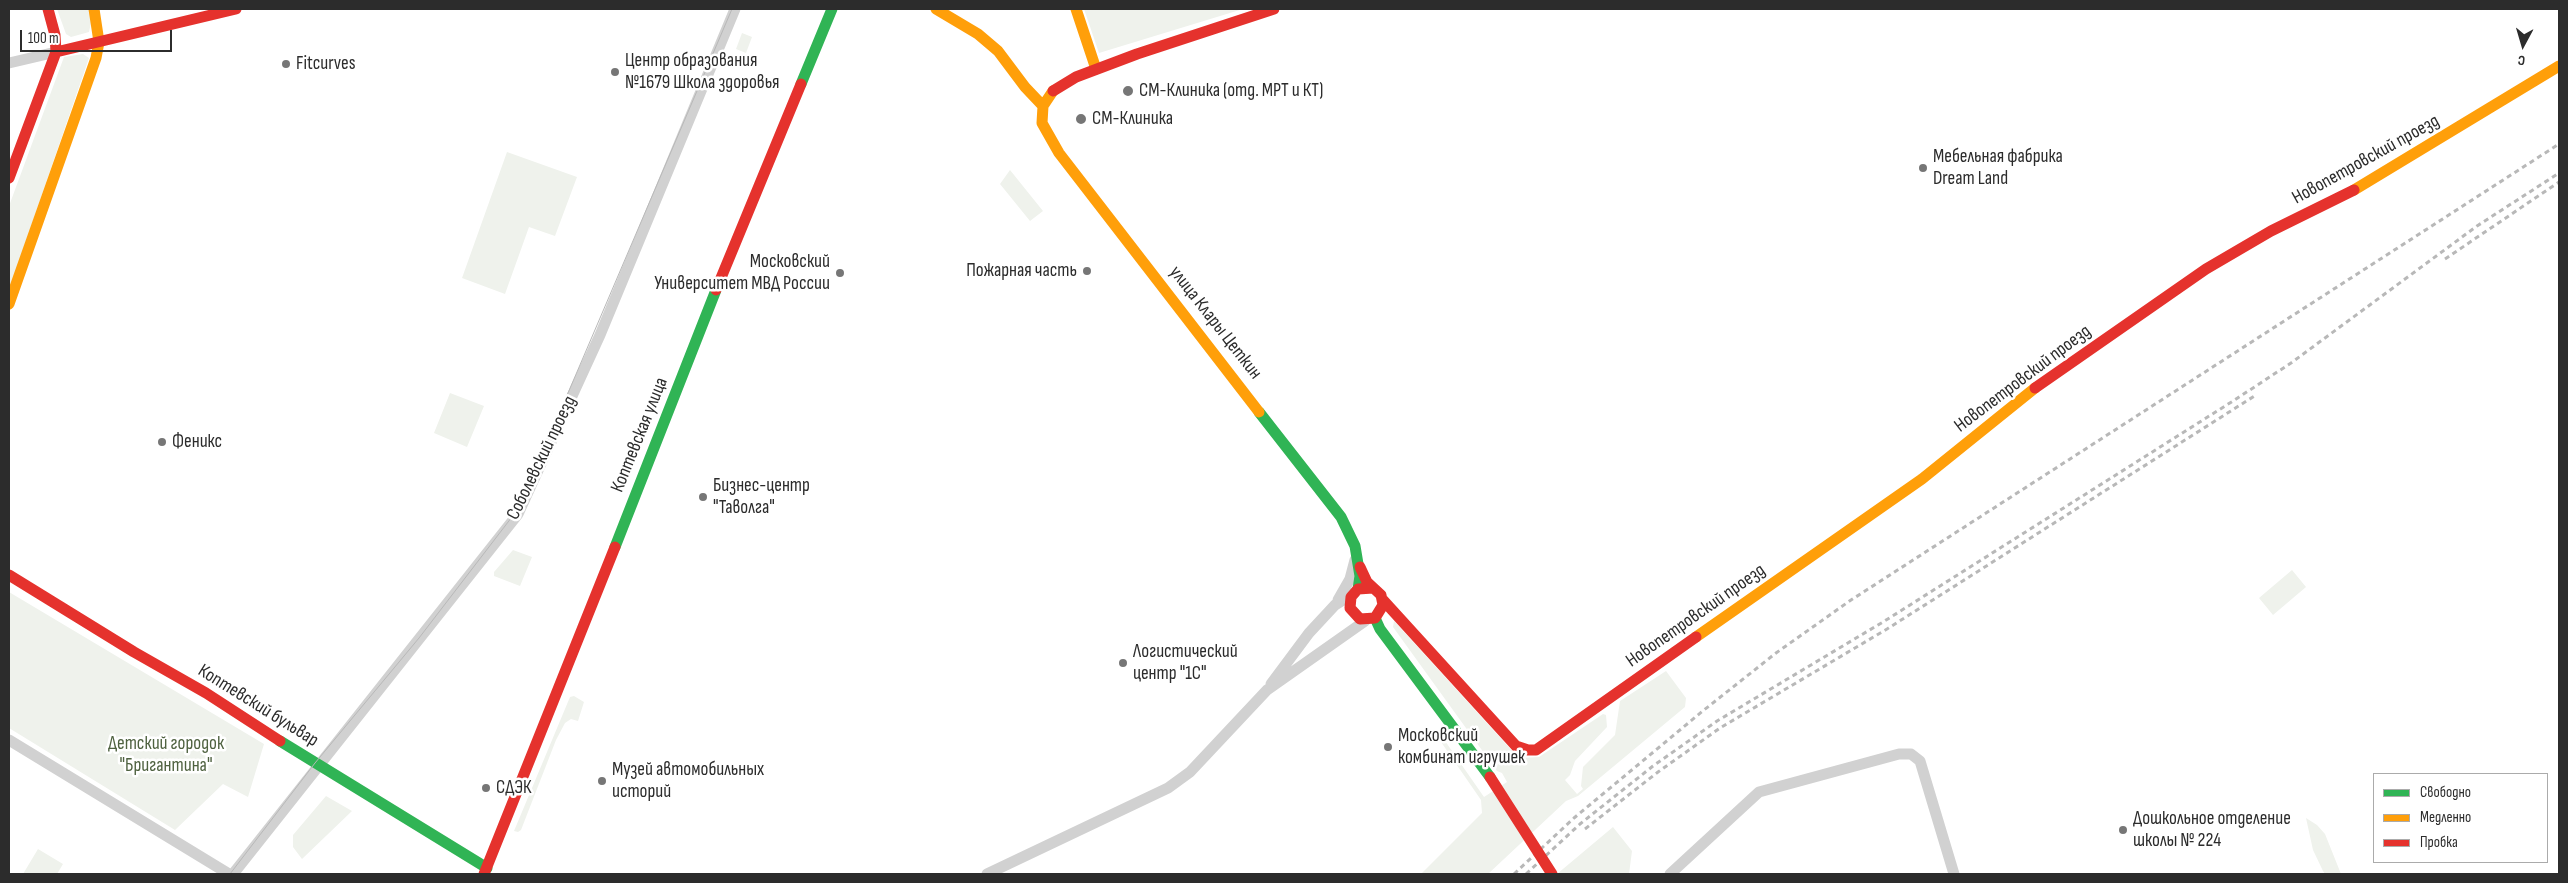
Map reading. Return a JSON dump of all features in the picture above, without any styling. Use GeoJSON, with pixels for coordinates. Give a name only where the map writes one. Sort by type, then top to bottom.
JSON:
{"type":"FeatureCollection","features":[{"type":"Feature","properties":{"kind":"street"},"geometry":{"type":"LineString","coordinates":[[9,178],[56,52],[55,35],[48,9]]}},
{"type":"Feature","properties":{"kind":"street"},"geometry":{"type":"LineString","coordinates":[[9,304],[87,86],[99,42],[94,9]]}},
{"type":"Feature","properties":{"kind":"street"},"geometry":{"type":"LineString","coordinates":[[9,63],[236,9]]}},
{"type":"Feature","properties":{"kind":"street","name":"Соболевский проезд"},"geometry":{"type":"LineString","coordinates":[[232,874],[317,765],[417,644],[518,514],[600,335],[736,9]]}},
{"type":"Feature","properties":{"kind":"street","name":"Коптевская улица"},"geometry":{"type":"LineString","coordinates":[[486,871],[548,719],[723,271],[832,9]]}},
{"type":"Feature","properties":{"kind":"street"},"geometry":{"type":"LineString","coordinates":[[936,9],[978,34],[998,51],[1025,87],[1043,106],[1052,92],[1063,84],[1096,69],[1274,9]]}},
{"type":"Feature","properties":{"kind":"street"},"geometry":{"type":"LineString","coordinates":[[1076,9],[1096,69]]}},
{"type":"Feature","properties":{"kind":"street","name":"Новопетровский проезд"},"geometry":{"type":"LineString","coordinates":[[1383,600],[1516,746],[1528,750],[1536,750],[1922,479],[2024,396],[2206,269],[2271,231],[2337,200],[2397,166],[2559,66]]}},
{"type":"Feature","properties":{"kind":"street","name":"улица Клары Цеткин"},"geometry":{"type":"LineString","coordinates":[[1043,106],[1042,123],[1059,153],[1345,523],[1355,546],[1359,565],[1367,582],[1373,588]]}},
{"type":"Feature","properties":{"kind":"street"},"geometry":{"type":"LineString","coordinates":[[1335,605],[1350,579],[1356,556],[1355,546]]}},
{"type":"Feature","properties":{"kind":"street","name":"улица Клары Цеткин"},"geometry":{"type":"LineString","coordinates":[[1356,591],[1359,565]]}},
{"type":"Feature","properties":{"kind":"street","name":"Коптевский бульвар"},"geometry":{"type":"LineString","coordinates":[[9,575],[134,652],[206,693],[486,871]]}},
{"type":"Feature","properties":{"kind":"street"},"geometry":{"type":"LineString","coordinates":[[987,874],[1168,788],[1190,772],[1267,690],[1309,632],[1335,605],[1356,591],[1373,588],[1383,600],[1382,610],[1267,690]]}},
{"type":"Feature","properties":{"kind":"street"},"geometry":{"type":"LineString","coordinates":[[1356,591],[1350,608],[1355,616],[1370,620],[1380,629],[1490,776],[1552,874]]}},
{"type":"Feature","properties":{"kind":"street"},"geometry":{"type":"LineString","coordinates":[[9,740],[228,874]]}},
{"type":"Feature","properties":{"kind":"street"},"geometry":{"type":"LineString","coordinates":[[1670,874],[1759,792],[1899,754],[1911,754],[1920,761],[1954,874]]}},
{"type":"Feature","properties":{"kind":"green space"},"geometry":{"type":"Polygon","coordinates":[[[57,9],[89,9],[92,18],[89,32],[71,37],[66,34],[57,9]]]}},
{"type":"Feature","properties":{"kind":"green space"},"geometry":{"type":"Polygon","coordinates":[[[1084,9],[1243,9],[1099,53],[1084,9]]]}},
{"type":"Feature","properties":{"kind":"green space"},"geometry":{"type":"Polygon","coordinates":[[[742,33],[752,37],[746,53],[736,49],[742,33]]]}},
{"type":"Feature","properties":{"kind":"green space"},"geometry":{"type":"Polygon","coordinates":[[[83,54],[89,58],[9,290],[9,206],[64,57],[83,54]]]}},
{"type":"Feature","properties":{"kind":"green space"},"geometry":{"type":"Polygon","coordinates":[[[507,152],[577,177],[555,236],[529,227],[505,294],[462,278],[507,152]]]}},
{"type":"Feature","properties":{"kind":"green space"},"geometry":{"type":"Polygon","coordinates":[[[1010,170],[1043,211],[1030,221],[1000,184],[1010,170]]]}},
{"type":"Feature","properties":{"kind":"green space"},"geometry":{"type":"Polygon","coordinates":[[[450,393],[484,406],[467,447],[434,433],[450,393]]]}},
{"type":"Feature","properties":{"kind":"green space"},"geometry":{"type":"Polygon","coordinates":[[[513,550],[532,557],[520,586],[494,576],[494,572],[513,550]]]}},
{"type":"Feature","properties":{"kind":"green space"},"geometry":{"type":"Polygon","coordinates":[[[2292,570],[2306,587],[2273,615],[2259,598],[2292,570]]]}},
{"type":"Feature","properties":{"kind":"green space","name":"Детский городок \"Бригантина\""},"geometry":{"type":"Polygon","coordinates":[[[9,592],[264,744],[248,797],[223,784],[175,830],[9,728],[9,592]]]}},
{"type":"Feature","properties":{"kind":"green space"},"geometry":{"type":"Polygon","coordinates":[[[1394,621],[1515,754],[1522,758],[1539,757],[1603,714],[1606,715],[1607,727],[1575,761],[1570,775],[1565,780],[1577,794],[1583,789],[1581,786],[1583,767],[1615,735],[1620,701],[1666,671],[1686,698],[1685,707],[1578,796],[1566,801],[1488,874],[1421,874],[1482,813],[1481,800],[1441,742],[1443,738],[1484,797],[1507,782],[1502,773],[1497,771],[1393,627],[1394,621]]]}},
{"type":"Feature","properties":{"kind":"green space"},"geometry":{"type":"Polygon","coordinates":[[[574,696],[584,702],[578,721],[571,719],[565,723],[556,740],[521,830],[518,832],[514,831],[570,697],[574,696]]]}},
{"type":"Feature","properties":{"kind":"green space"},"geometry":{"type":"Polygon","coordinates":[[[326,796],[352,811],[302,859],[293,847],[293,835],[326,796]]]}},
{"type":"Feature","properties":{"kind":"green space"},"geometry":{"type":"Polygon","coordinates":[[[2306,818],[2317,825],[2325,834],[2341,874],[2325,874],[2323,871],[2313,850],[2306,818]]]}},
{"type":"Feature","properties":{"kind":"green space"},"geometry":{"type":"Polygon","coordinates":[[[1613,827],[1632,851],[1629,874],[1557,874],[1613,827]]]}},
{"type":"Feature","properties":{"kind":"green space"},"geometry":{"type":"Polygon","coordinates":[[[38,849],[63,864],[57,874],[23,874],[38,849]]]}},
{"type":"Feature","properties":{"kind":"tram line"},"geometry":{"type":"LineString","coordinates":[[230,874],[315,763],[419,638],[515,513],[527,489],[732,9]]}},
{"type":"Feature","properties":{"kind":"railway"},"geometry":{"type":"LineString","coordinates":[[1514,874],[1574,818],[1704,710],[1776,653],[1851,600],[2559,144]]}},
{"type":"Feature","properties":{"kind":"railway"},"geometry":{"type":"LineString","coordinates":[[1526,874],[1580,824],[1653,766],[1717,721],[1883,622],[2233,401],[2291,363],[2477,226],[2559,173]]}},
{"type":"Feature","properties":{"kind":"railway"},"geometry":{"type":"LineString","coordinates":[[2445,259],[2559,182]]}},
{"type":"Feature","properties":{"kind":"railway"},"geometry":{"type":"LineString","coordinates":[[1585,829],[1658,772],[1720,728],[1887,629],[2256,395]]}},
{"type":"Feature","properties":{"kind":"traffic: fast"},"geometry":{"type":"LineString","coordinates":[[801,84],[832,9]]}},
{"type":"Feature","properties":{"kind":"traffic: fast"},"geometry":{"type":"LineString","coordinates":[[615,547],[716,290]]}},
{"type":"Feature","properties":{"kind":"traffic: fast"},"geometry":{"type":"LineString","coordinates":[[1259,412],[1341,517],[1355,546],[1360,576],[1358,589]]}},
{"type":"Feature","properties":{"kind":"traffic: fast"},"geometry":{"type":"LineString","coordinates":[[1375,618],[1380,629],[1490,777]]}},
{"type":"Feature","properties":{"kind":"traffic: fast"},"geometry":{"type":"LineString","coordinates":[[280,741],[487,868]]}},
{"type":"Feature","properties":{"kind":"traffic: slow"},"geometry":{"type":"LineString","coordinates":[[9,304],[96,58],[99,42],[94,9]]}},
{"type":"Feature","properties":{"kind":"traffic: slow"},"geometry":{"type":"LineString","coordinates":[[936,9],[978,34],[998,51],[1025,87],[1043,106]]}},
{"type":"Feature","properties":{"kind":"traffic: slow"},"geometry":{"type":"LineString","coordinates":[[1076,9],[1096,69]]}},
{"type":"Feature","properties":{"kind":"traffic: slow"},"geometry":{"type":"LineString","coordinates":[[2354,190],[2559,66]]}},
{"type":"Feature","properties":{"kind":"traffic: slow"},"geometry":{"type":"LineString","coordinates":[[1053,91],[1043,106],[1042,123],[1059,153],[1259,412]]}},
{"type":"Feature","properties":{"kind":"traffic: slow"},"geometry":{"type":"LineString","coordinates":[[1696,637],[1922,479],[2035,388]]}},
{"type":"Feature","properties":{"kind":"traffic: jam"},"geometry":{"type":"LineString","coordinates":[[9,178],[56,52],[55,35],[48,9]]}},
{"type":"Feature","properties":{"kind":"traffic: jam"},"geometry":{"type":"LineString","coordinates":[[56,52],[236,9]]}},
{"type":"Feature","properties":{"kind":"traffic: jam"},"geometry":{"type":"LineString","coordinates":[[1053,91],[1076,77],[1137,54],[1274,9]]}},
{"type":"Feature","properties":{"kind":"traffic: jam"},"geometry":{"type":"LineString","coordinates":[[716,290],[801,84]]}},
{"type":"Feature","properties":{"kind":"traffic: jam"},"geometry":{"type":"LineString","coordinates":[[2035,388],[2206,269],[2271,231],[2354,190]]}},
{"type":"Feature","properties":{"kind":"traffic: jam"},"geometry":{"type":"LineString","coordinates":[[484,874],[615,547]]}},
{"type":"Feature","properties":{"kind":"traffic: jam"},"geometry":{"type":"LineString","coordinates":[[1360,567],[1367,582],[1381,595],[1383,605],[1375,618],[1360,619],[1350,608],[1351,597],[1358,589],[1373,588]]}},
{"type":"Feature","properties":{"kind":"traffic: jam"},"geometry":{"type":"LineString","coordinates":[[9,575],[134,652],[206,693],[280,741]]}},
{"type":"Feature","properties":{"kind":"traffic: jam"},"geometry":{"type":"LineString","coordinates":[[1383,600],[1516,746],[1528,750],[1536,750],[1696,637]]}},
{"type":"Feature","properties":{"kind":"traffic: jam"},"geometry":{"type":"LineString","coordinates":[[1490,777],[1552,874]]}},
{"type":"Feature","properties":{"kind":"place","name":"Fitcurves"},"geometry":{"type":"Point","coordinates":[286,64]}},
{"type":"Feature","properties":{"kind":"place","name":"Центр образования №1679 Школа здоровья"},"geometry":{"type":"Point","coordinates":[615,72]}},
{"type":"Feature","properties":{"kind":"place","name":"СМ-Клиника (отд. МРТ и КТ)"},"geometry":{"type":"Point","coordinates":[1128,91]}},
{"type":"Feature","properties":{"kind":"place","name":"СМ-Клиника"},"geometry":{"type":"Point","coordinates":[1081,119]}},
{"type":"Feature","properties":{"kind":"place","name":"Мебельная фабрика Dream Land"},"geometry":{"type":"Point","coordinates":[1923,168]}},
{"type":"Feature","properties":{"kind":"place","name":"Пожарная часть"},"geometry":{"type":"Point","coordinates":[1087,271]}},
{"type":"Feature","properties":{"kind":"place","name":"Московский Университет МВД России"},"geometry":{"type":"Point","coordinates":[840,273]}},
{"type":"Feature","properties":{"kind":"place","name":"Феникс"},"geometry":{"type":"Point","coordinates":[162,442]}},
{"type":"Feature","properties":{"kind":"place","name":"Бизнес-центр \"Таволга\""},"geometry":{"type":"Point","coordinates":[703,497]}},
{"type":"Feature","properties":{"kind":"place","name":"Логистический центр \"1С\""},"geometry":{"type":"Point","coordinates":[1123,663]}},
{"type":"Feature","properties":{"kind":"place","name":"Московский комбинат игрушек"},"geometry":{"type":"Point","coordinates":[1388,747]}},
{"type":"Feature","properties":{"kind":"place","name":"Музей автомобильных историй"},"geometry":{"type":"Point","coordinates":[602,781]}},
{"type":"Feature","properties":{"kind":"place","name":"СДЭК"},"geometry":{"type":"Point","coordinates":[486,788]}},
{"type":"Feature","properties":{"kind":"place","name":"Дошкольное отделение школы № 224"},"geometry":{"type":"Point","coordinates":[2123,830]}}]}
